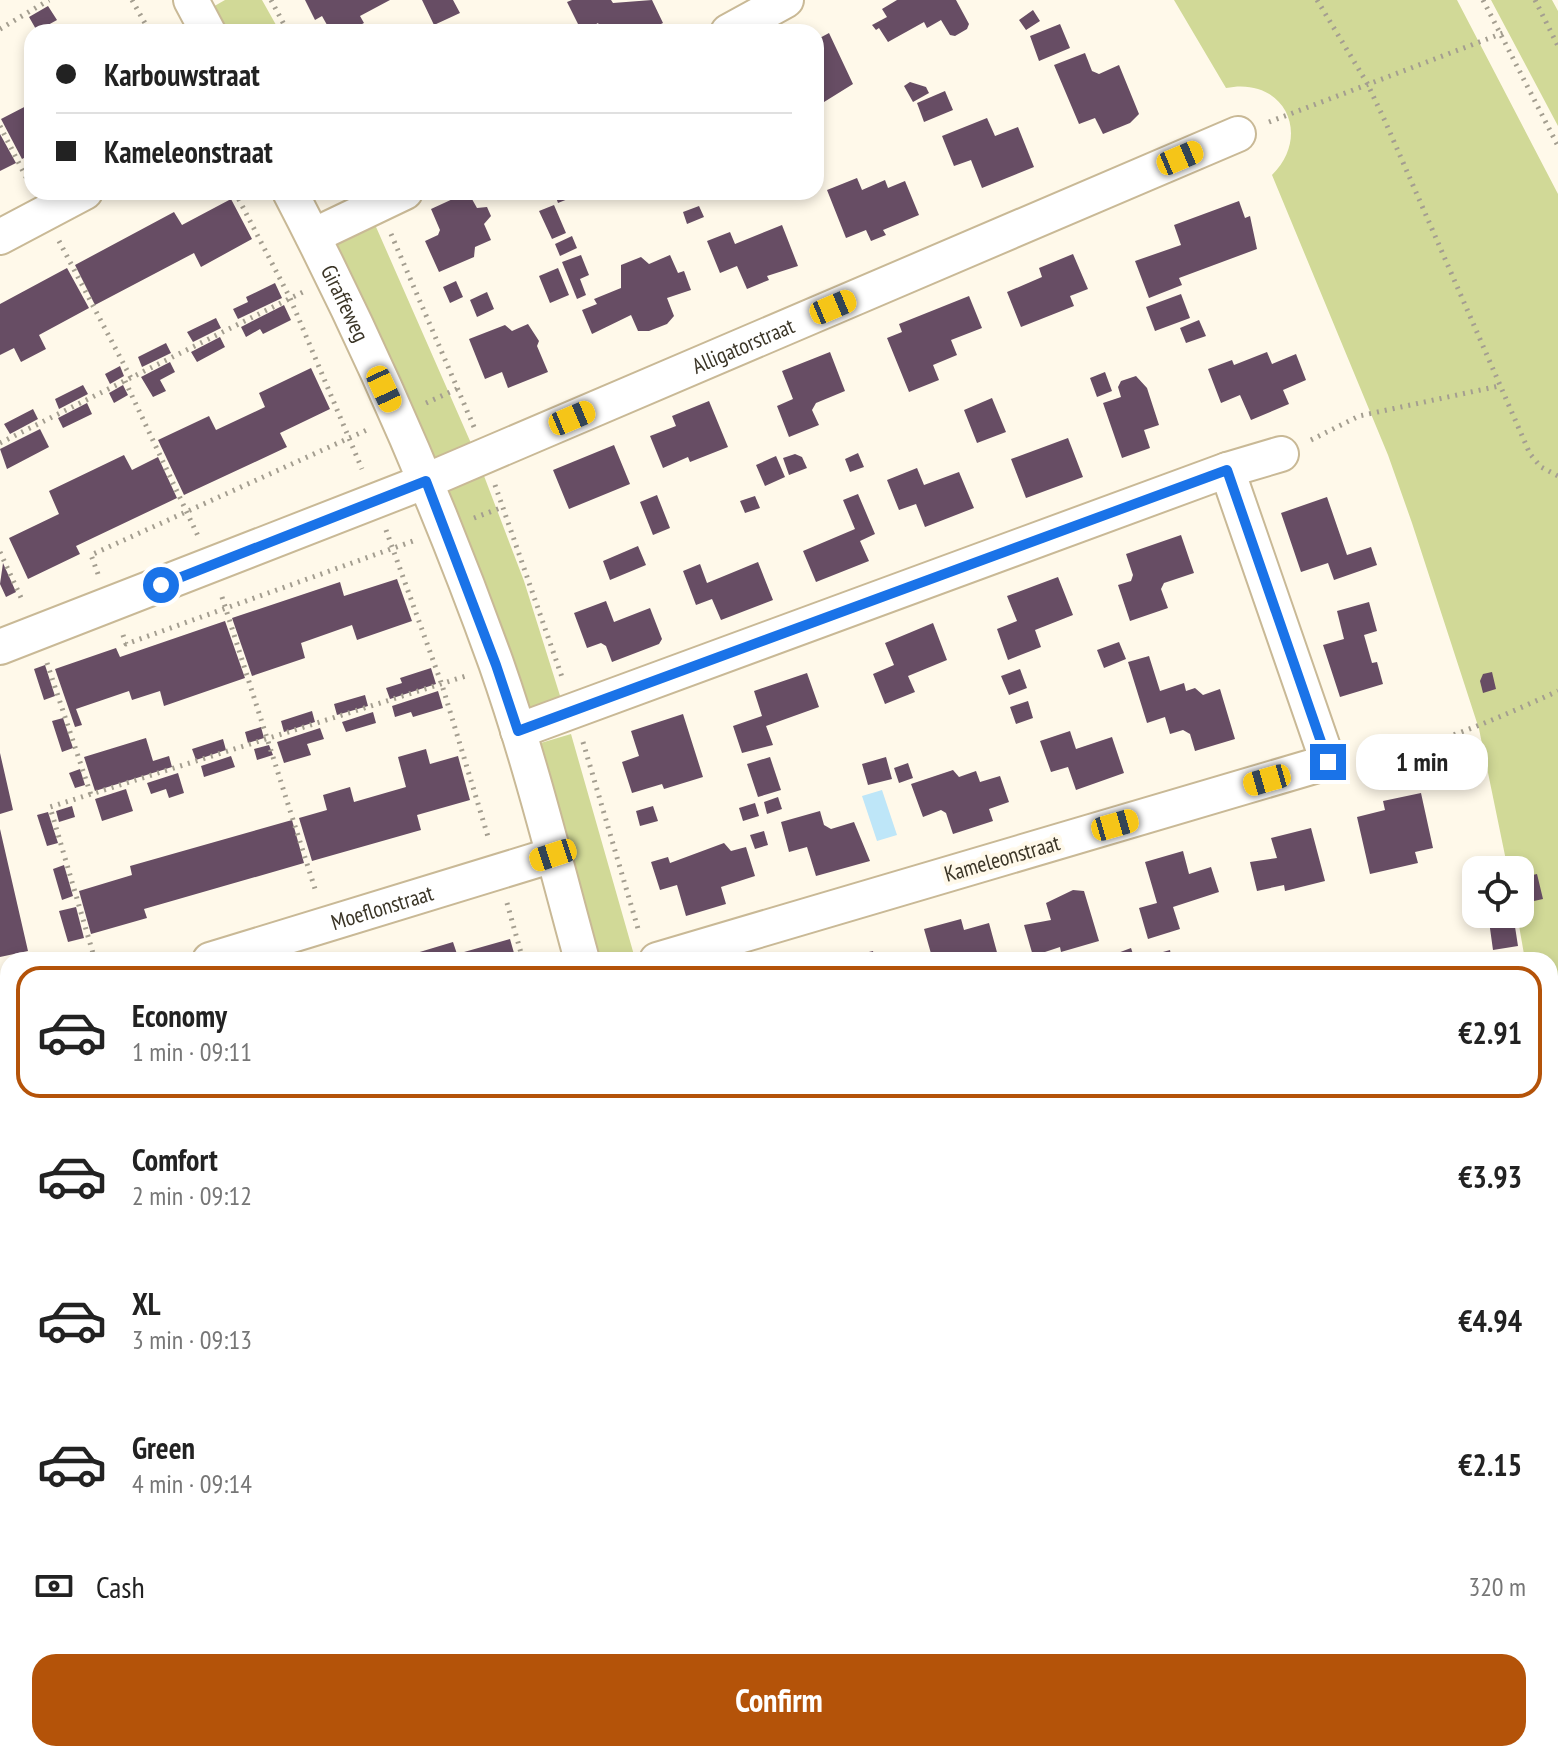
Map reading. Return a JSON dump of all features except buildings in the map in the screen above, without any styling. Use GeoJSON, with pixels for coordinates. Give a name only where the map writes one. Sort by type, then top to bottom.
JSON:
{"type":"FeatureCollection","features":[{"type":"Feature","properties":{"kind":"street"},"geometry":{"type":"LineString","coordinates":[[742,24],[786,0]]}},
{"type":"Feature","properties":{"kind":"street","name":"Alligatorstraat"},"geometry":{"type":"LineString","coordinates":[[0,647],[426,481],[1238,134]]}},
{"type":"Feature","properties":{"kind":"street","name":"Giraffeweg"},"geometry":{"type":"LineString","coordinates":[[294,200],[426,481],[496,665],[518,731],[580,952]]}},
{"type":"Feature","properties":{"kind":"street"},"geometry":{"type":"LineString","coordinates":[[313,236],[389,200]]}},
{"type":"Feature","properties":{"kind":"street"},"geometry":{"type":"LineString","coordinates":[[0,237],[38,201]]}},
{"type":"Feature","properties":{"kind":"street"},"geometry":{"type":"LineString","coordinates":[[518,731],[1227,470],[1281,454]]}},
{"type":"Feature","properties":{"kind":"street"},"geometry":{"type":"LineString","coordinates":[[1227,470],[1328,762]]}},
{"type":"Feature","properties":{"kind":"street","name":"Kameleonstraat"},"geometry":{"type":"LineString","coordinates":[[654,952],[1328,762]]}},
{"type":"Feature","properties":{"kind":"street","name":"Moeflonstraat"},"geometry":{"type":"LineString","coordinates":[[237,952],[553,855]]}},
{"type":"Feature","properties":{"kind":"path"},"geometry":{"type":"LineString","coordinates":[[0,29],[49,0]]}},
{"type":"Feature","properties":{"kind":"path"},"geometry":{"type":"LineString","coordinates":[[132,0],[146,24]]}},
{"type":"Feature","properties":{"kind":"path"},"geometry":{"type":"LineString","coordinates":[[271,0],[284,24]]}},
{"type":"Feature","properties":{"kind":"path"},"geometry":{"type":"LineString","coordinates":[[1317,0],[1367,83],[1530,454],[1541,467],[1558,476]]}},
{"type":"Feature","properties":{"kind":"path"},"geometry":{"type":"LineString","coordinates":[[1483,0],[1503,33],[1558,146]]}},
{"type":"Feature","properties":{"kind":"path"},"geometry":{"type":"LineString","coordinates":[[1535,0],[1558,46]]}},
{"type":"Feature","properties":{"kind":"path"},"geometry":{"type":"LineString","coordinates":[[1238,134],[1503,33]]}},
{"type":"Feature","properties":{"kind":"path"},"geometry":{"type":"LineString","coordinates":[[0,126],[24,173]]}},
{"type":"Feature","properties":{"kind":"path"},"geometry":{"type":"LineString","coordinates":[[239,200],[290,298],[375,501],[442,685],[521,952]]}},
{"type":"Feature","properties":{"kind":"path"},"geometry":{"type":"LineString","coordinates":[[391,200],[444,352],[485,455],[650,952]]}},
{"type":"Feature","properties":{"kind":"path"},"geometry":{"type":"LineString","coordinates":[[38,201],[128,379],[212,565],[270,740],[326,925]]}},
{"type":"Feature","properties":{"kind":"path"},"geometry":{"type":"LineString","coordinates":[[0,443],[332,278]]}},
{"type":"Feature","properties":{"kind":"path"},"geometry":{"type":"LineString","coordinates":[[1281,454],[1359,416],[1499,386]]}},
{"type":"Feature","properties":{"kind":"path"},"geometry":{"type":"LineString","coordinates":[[0,552],[37,633],[91,795]]}},
{"type":"Feature","properties":{"kind":"path"},"geometry":{"type":"LineString","coordinates":[[93,952],[50,807],[270,740],[496,665]]}},
{"type":"Feature","properties":{"kind":"path"},"geometry":{"type":"LineString","coordinates":[[1328,762],[1394,754],[1511,712],[1558,691]]}},
{"type":"Feature","properties":{"kind":"green space"},"geometry":{"type":"Polygon","coordinates":[[[225,0],[262,0],[276,24],[220,24],[211,8],[225,0]]]}},
{"type":"Feature","properties":{"kind":"green space"},"geometry":{"type":"Polygon","coordinates":[[[1174,0],[1457,0],[1558,194],[1558,952],[1524,952],[1519,928],[1534,928],[1534,856],[1505,856],[1479,729],[1412,523],[1388,455],[1272,175],[1284,159],[1290,142],[1286,112],[1276,99],[1263,91],[1246,87],[1226,88],[1174,0]]]}},
{"type":"Feature","properties":{"kind":"green space"},"geometry":{"type":"Polygon","coordinates":[[[1491,0],[1552,0],[1558,11],[1558,126],[1491,0]]]}},
{"type":"Feature","properties":{"kind":"green space"},"geometry":{"type":"Polygon","coordinates":[[[373,220],[474,450],[434,465],[330,239],[373,220]]]}},
{"type":"Feature","properties":{"kind":"green space"},"geometry":{"type":"Polygon","coordinates":[[[481,468],[524,581],[562,702],[526,714],[443,483],[481,468]]]}},
{"type":"Feature","properties":{"kind":"green space"},"geometry":{"type":"Polygon","coordinates":[[[571,734],[633,952],[595,952],[534,745],[571,734]]]}},
{"type":"Feature","properties":{"kind":"water"},"geometry":{"type":"Polygon","coordinates":[[[882,790],[897,835],[877,841],[862,796],[882,790]]]}},
{"type":"Feature","properties":{"kind":"route"},"geometry":{"type":"LineString","coordinates":[[161,585],[426,481],[518,731],[1227,470],[1328,762]]}}]}
